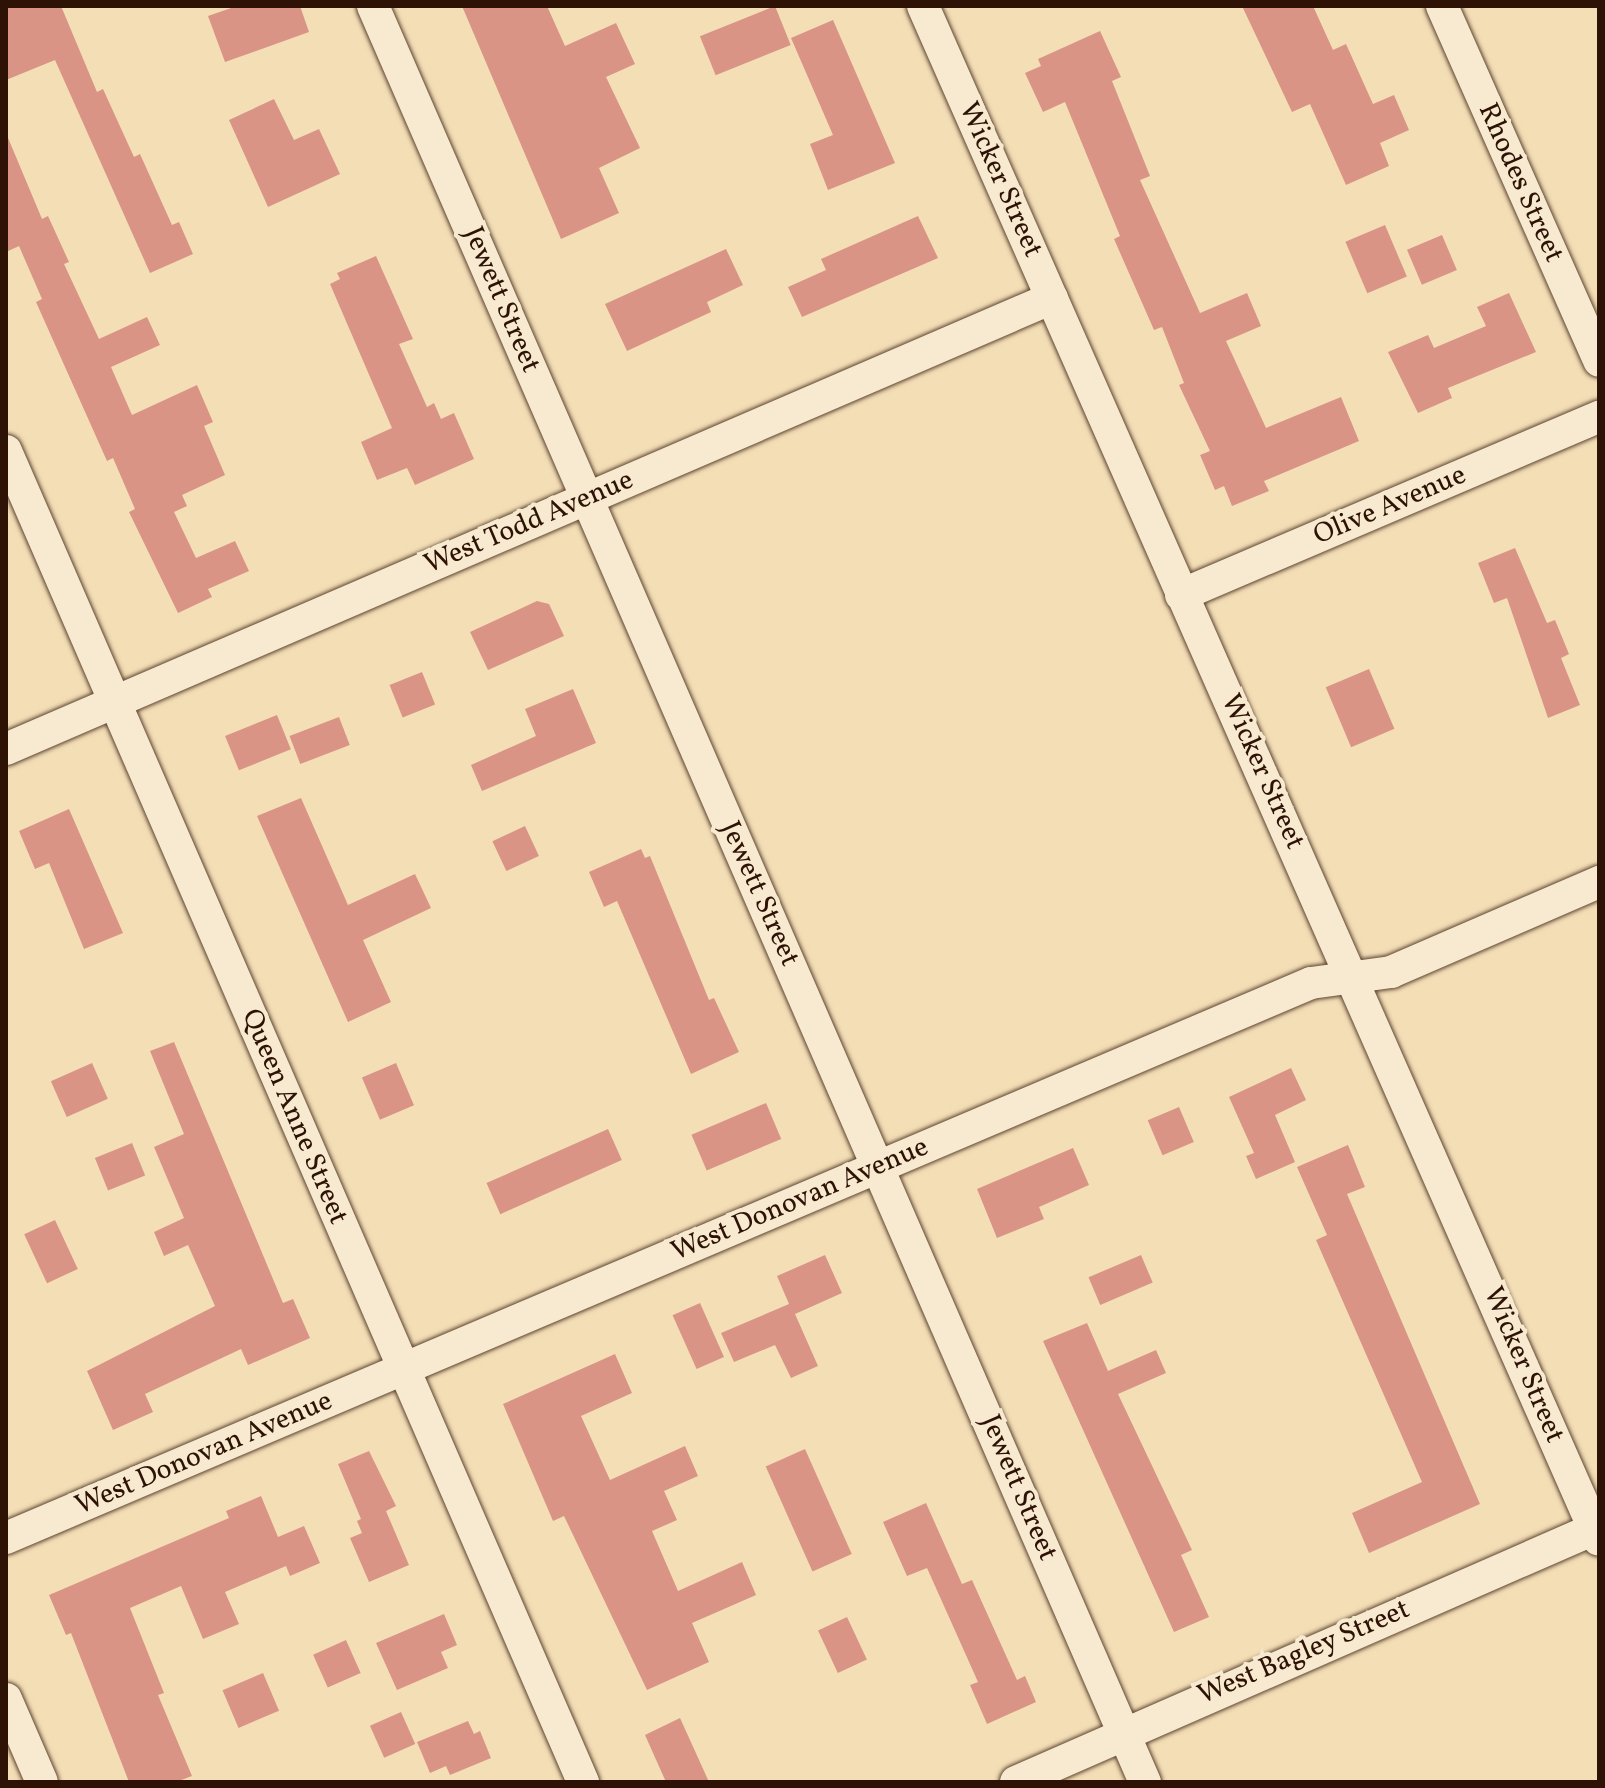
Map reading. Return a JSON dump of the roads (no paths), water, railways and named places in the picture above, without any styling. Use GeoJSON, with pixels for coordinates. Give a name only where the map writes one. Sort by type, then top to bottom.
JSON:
{"type":"FeatureCollection","features":[{"type":"Feature","properties":{"kind":"street","name":"Jewett Street"},"geometry":{"type":"LineString","coordinates":[[373,6],[1145,1782]]}},
{"type":"Feature","properties":{"kind":"street","name":"Wicker Street"},"geometry":{"type":"LineString","coordinates":[[923,6],[1181,595],[1356,979],[1597,1534]]}},
{"type":"Feature","properties":{"kind":"street","name":"Rhodes Street"},"geometry":{"type":"LineString","coordinates":[[1442,6],[1599,361]]}},
{"type":"Feature","properties":{"kind":"street","name":"West Todd Avenue"},"geometry":{"type":"LineString","coordinates":[[6,749],[1052,298]]}},
{"type":"Feature","properties":{"kind":"street","name":"Olive Avenue"},"geometry":{"type":"LineString","coordinates":[[1181,595],[1599,417]]}},
{"type":"Feature","properties":{"kind":"street","name":"Queen Anne Street"},"geometry":{"type":"LineString","coordinates":[[6,451],[583,1782]]}},
{"type":"Feature","properties":{"kind":"street","name":"West Donovan Avenue"},"geometry":{"type":"LineString","coordinates":[[6,1538],[1311,983],[1391,972],[1599,882]]}},
{"type":"Feature","properties":{"kind":"street","name":"West Bagley Street"},"geometry":{"type":"LineString","coordinates":[[1016,1782],[1123,1731],[1597,1534]]}},
{"type":"Feature","properties":{"kind":"street"},"geometry":{"type":"LineString","coordinates":[[6,1699],[42,1782]]}}]}
